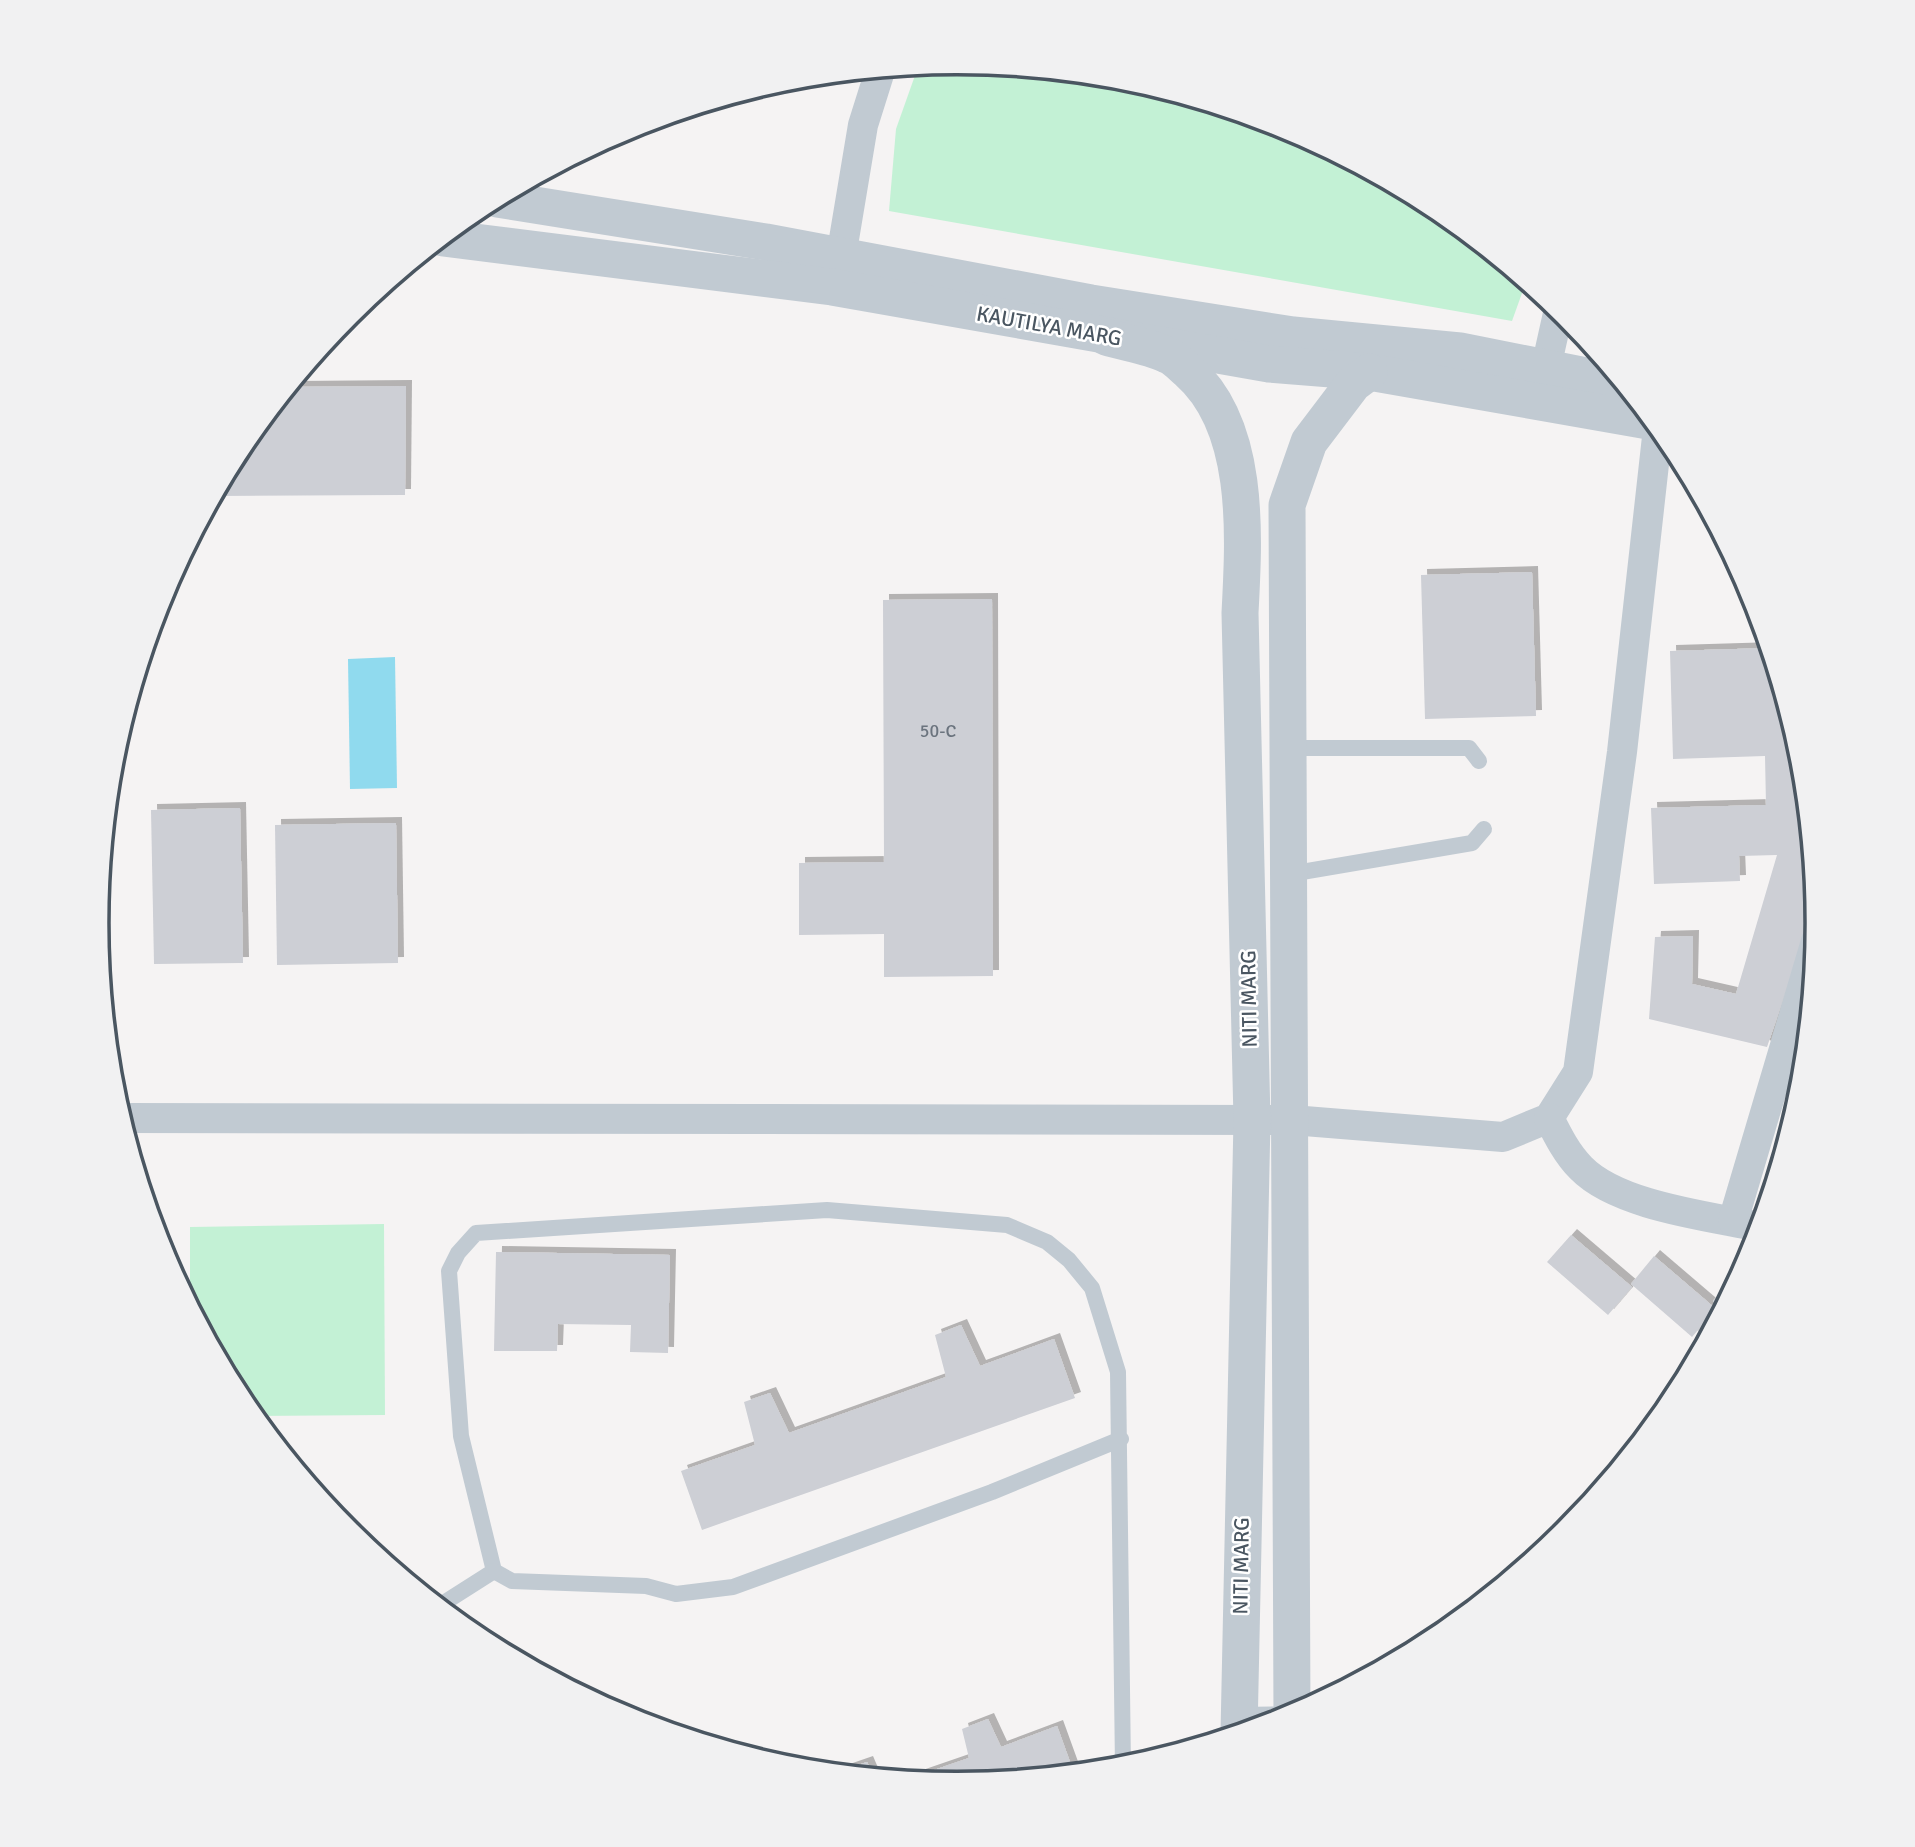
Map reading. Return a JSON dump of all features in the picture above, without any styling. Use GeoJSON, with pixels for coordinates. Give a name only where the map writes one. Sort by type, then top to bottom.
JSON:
{"type":"FeatureCollection","features":[{"type":"Feature","properties":{"kind":"street"},"geometry":{"type":"LineString","coordinates":[[836,272],[863,125],[877,80]]}},
{"type":"Feature","properties":{"kind":"street","name":"KAUTILYA MARG"},"geometry":{"type":"LineString","coordinates":[[511,202],[836,272],[1106,337],[1269,364],[1542,384],[1611,383]]}},
{"type":"Feature","properties":{"kind":"street","name":"KAUTILYA MARG"},"geometry":{"type":"LineString","coordinates":[[457,239],[836,272],[1091,303],[1279,333],[1460,351],[1542,384],[1637,416]]}},
{"type":"Feature","properties":{"kind":"street"},"geometry":{"type":"LineString","coordinates":[[1542,384],[1556,323]]}},
{"type":"Feature","properties":{"kind":"street","name":"NITI MARG"},"geometry":{"type":"LineString","coordinates":[[1106,337],[1170,355],[1207,387],[1233,439],[1243,557],[1240,612],[1252,1120],[1238,1724]]}},
{"type":"Feature","properties":{"kind":"street","name":"NITI MARG"},"geometry":{"type":"LineString","coordinates":[[1293,1702],[1287,505],[1309,442],[1353,384],[1369,372]]}},
{"type":"Feature","properties":{"kind":"street"},"geometry":{"type":"LineString","coordinates":[[132,1118],[1292,1119],[1503,1137],[1549,1118],[1578,1072],[1622,752],[1656,443]]}},
{"type":"Feature","properties":{"kind":"street"},"geometry":{"type":"LineString","coordinates":[[1549,1118],[1563,1147],[1582,1170],[1616,1192],[1747,1224],[1802,1001]]}},
{"type":"Feature","properties":{"kind":"lane"},"geometry":{"type":"LineString","coordinates":[[1289,748],[1469,748],[1479,761]]}},
{"type":"Feature","properties":{"kind":"lane"},"geometry":{"type":"LineString","coordinates":[[1290,874],[1472,843],[1484,829]]}},
{"type":"Feature","properties":{"kind":"lane"},"geometry":{"type":"LineString","coordinates":[[1121,1439],[992,1492],[733,1587],[676,1594],[646,1586],[512,1581],[494,1571],[461,1436],[449,1271],[458,1253],[476,1233],[827,1210],[1007,1225],[1047,1242],[1069,1260],[1092,1288],[1118,1371],[1121,1439],[1123,1755]]}},
{"type":"Feature","properties":{"kind":"lane"},"geometry":{"type":"LineString","coordinates":[[447,1601],[494,1571]]}},
{"type":"Feature","properties":{"kind":"green space"},"geometry":{"type":"Polygon","coordinates":[[[915,77],[1013,77],[1123,92],[1177,104],[1282,140],[1382,189],[1429,218],[1523,291],[1512,321],[889,211],[896,129],[915,77]]]}},
{"type":"Feature","properties":{"kind":"green space"},"geometry":{"type":"Polygon","coordinates":[[[384,1224],[385,1415],[267,1416],[223,1348],[190,1283],[190,1227],[384,1224]]]}},
{"type":"Feature","properties":{"kind":"water"},"geometry":{"type":"Polygon","coordinates":[[[395,657],[397,788],[350,789],[348,659],[395,657]]]}},
{"type":"Feature","properties":{"kind":"building"},"geometry":{"type":"Polygon","coordinates":[[[406,386],[405,495],[225,496],[252,452],[301,387],[406,386]]]}},
{"type":"Feature","properties":{"kind":"building"},"geometry":{"type":"Polygon","coordinates":[[[1532,572],[1536,716],[1425,719],[1421,575],[1532,572]]]}},
{"type":"Feature","properties":{"kind":"building"},"geometry":{"type":"Polygon","coordinates":[[[992,599],[993,976],[884,977],[884,934],[799,935],[799,863],[884,862],[883,600],[992,599]]]}},
{"type":"Feature","properties":{"kind":"building"},"geometry":{"type":"Polygon","coordinates":[[[1760,648],[1777,704],[1798,813],[1806,923],[1806,933],[1767,1047],[1649,1019],[1655,937],[1693,936],[1692,984],[1736,994],[1777,855],[1739,856],[1740,881],[1654,884],[1651,808],[1766,805],[1765,756],[1673,759],[1670,651],[1760,648]]]}},
{"type":"Feature","properties":{"kind":"building"},"geometry":{"type":"Polygon","coordinates":[[[240,808],[243,963],[154,964],[151,810],[240,808]]]}},
{"type":"Feature","properties":{"kind":"building"},"geometry":{"type":"Polygon","coordinates":[[[396,823],[398,963],[277,965],[275,825],[396,823]]]}},
{"type":"Feature","properties":{"kind":"building"},"geometry":{"type":"Polygon","coordinates":[[[1571,1235],[1632,1287],[1608,1315],[1547,1262],[1571,1235]]]}},
{"type":"Feature","properties":{"kind":"building"},"geometry":{"type":"Polygon","coordinates":[[[496,1252],[670,1255],[668,1353],[630,1352],[631,1325],[558,1324],[557,1351],[494,1351],[496,1252]]]}},
{"type":"Feature","properties":{"kind":"building"},"geometry":{"type":"Polygon","coordinates":[[[1654,1256],[1714,1307],[1692,1337],[1631,1284],[1654,1256]]]}},
{"type":"Feature","properties":{"kind":"building"},"geometry":{"type":"Polygon","coordinates":[[[961,1325],[980,1366],[1054,1339],[1075,1398],[702,1530],[681,1471],[755,1445],[744,1402],[770,1393],[789,1433],[946,1377],[935,1335],[961,1325]]]}},
{"type":"Feature","properties":{"kind":"building"},"geometry":{"type":"Polygon","coordinates":[[[988,1719],[1001,1747],[1057,1726],[1071,1764],[1013,1770],[931,1771],[969,1758],[962,1729],[988,1719]]]}}]}
